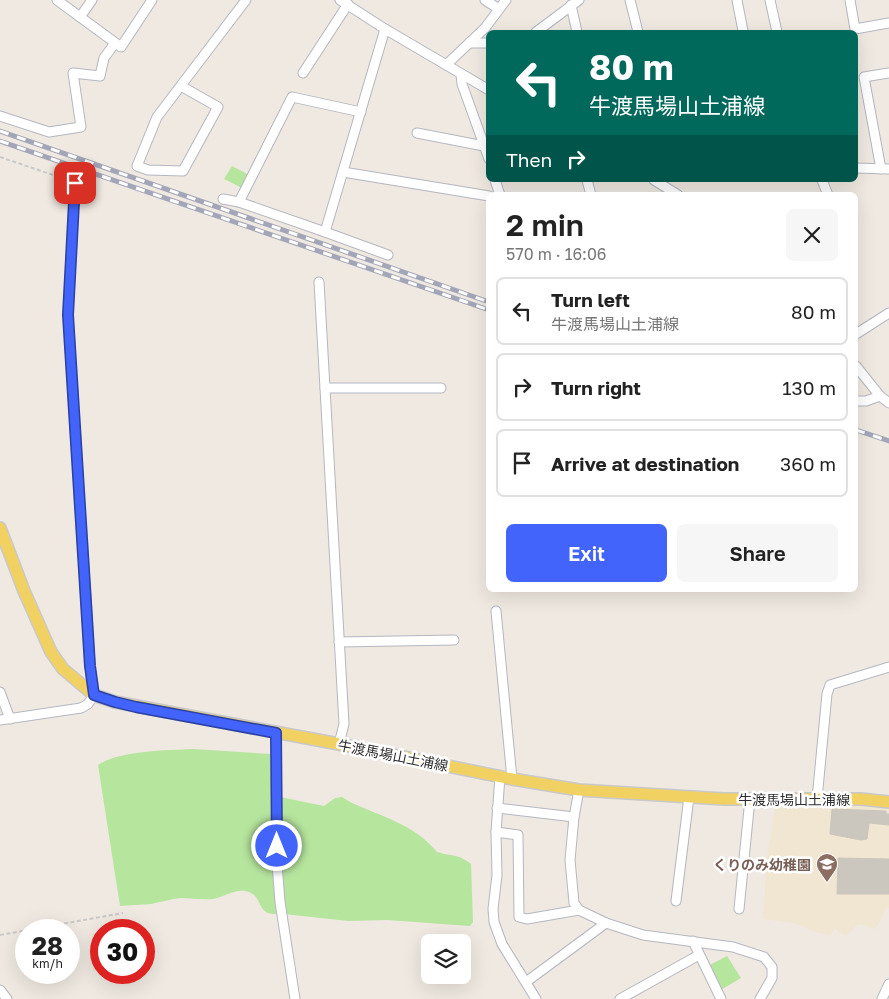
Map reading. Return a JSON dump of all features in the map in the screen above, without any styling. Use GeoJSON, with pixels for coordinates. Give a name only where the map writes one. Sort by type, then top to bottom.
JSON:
{"type":"FeatureCollection","features":[{"type":"Feature","properties":{"kind":"main road","name":"牛渡馬場山土浦線"},"geometry":{"type":"LineString","coordinates":[[0,528],[24,592],[51,652],[63,669],[94,695],[115,702],[579,790],[688,797],[861,799],[889,802]]}},
{"type":"Feature","properties":{"kind":"street"},"geometry":{"type":"LineString","coordinates":[[58,0],[121,47],[152,0]]}},
{"type":"Feature","properties":{"kind":"street"},"geometry":{"type":"LineString","coordinates":[[80,16],[92,0]]}},
{"type":"Feature","properties":{"kind":"street"},"geometry":{"type":"LineString","coordinates":[[180,86],[218,107],[183,171],[148,170],[137,166],[158,117],[180,86],[246,0]]}},
{"type":"Feature","properties":{"kind":"street"},"geometry":{"type":"LineString","coordinates":[[485,0],[499,9]]}},
{"type":"Feature","properties":{"kind":"street"},"geometry":{"type":"LineString","coordinates":[[446,65],[485,28],[506,0]]}},
{"type":"Feature","properties":{"kind":"street"},"geometry":{"type":"LineString","coordinates":[[630,0],[638,30]]}},
{"type":"Feature","properties":{"kind":"street"},"geometry":{"type":"LineString","coordinates":[[737,0],[743,30]]}},
{"type":"Feature","properties":{"kind":"street"},"geometry":{"type":"LineString","coordinates":[[770,0],[776,30]]}},
{"type":"Feature","properties":{"kind":"street"},"geometry":{"type":"LineString","coordinates":[[850,0],[856,29],[889,23]]}},
{"type":"Feature","properties":{"kind":"street"},"geometry":{"type":"LineString","coordinates":[[303,73],[344,2],[385,29],[486,88]]}},
{"type":"Feature","properties":{"kind":"street"},"geometry":{"type":"LineString","coordinates":[[539,30],[575,3]]}},
{"type":"Feature","properties":{"kind":"street"},"geometry":{"type":"LineString","coordinates":[[575,3],[577,30]]}},
{"type":"Feature","properties":{"kind":"street"},"geometry":{"type":"LineString","coordinates":[[325,232],[385,29]]}},
{"type":"Feature","properties":{"kind":"street"},"geometry":{"type":"LineString","coordinates":[[0,116],[49,132],[81,127],[73,73],[100,76],[104,58],[115,43]]}},
{"type":"Feature","properties":{"kind":"street"},"geometry":{"type":"LineString","coordinates":[[469,43],[486,43]]}},
{"type":"Feature","properties":{"kind":"street"},"geometry":{"type":"LineString","coordinates":[[858,168],[885,169],[864,78],[889,73]]}},
{"type":"Feature","properties":{"kind":"street"},"geometry":{"type":"LineString","coordinates":[[461,74],[462,84],[486,151]]}},
{"type":"Feature","properties":{"kind":"street"},"geometry":{"type":"LineString","coordinates":[[239,202],[292,97],[361,112]]}},
{"type":"Feature","properties":{"kind":"street"},"geometry":{"type":"LineString","coordinates":[[417,133],[484,146]]}},
{"type":"Feature","properties":{"kind":"street"},"geometry":{"type":"LineString","coordinates":[[343,172],[486,196]]}},
{"type":"Feature","properties":{"kind":"street"},"geometry":{"type":"LineString","coordinates":[[657,182],[673,192]]}},
{"type":"Feature","properties":{"kind":"street"},"geometry":{"type":"LineString","coordinates":[[0,720],[81,708],[88,704],[94,695],[90,666],[68,315],[75,183]]}},
{"type":"Feature","properties":{"kind":"street"},"geometry":{"type":"LineString","coordinates":[[223,199],[239,202],[388,255]]}},
{"type":"Feature","properties":{"kind":"street"},"geometry":{"type":"LineString","coordinates":[[319,282],[344,724],[339,744]]}},
{"type":"Feature","properties":{"kind":"street"},"geometry":{"type":"LineString","coordinates":[[858,333],[889,313]]}},
{"type":"Feature","properties":{"kind":"street"},"geometry":{"type":"LineString","coordinates":[[858,368],[880,396],[889,403]]}},
{"type":"Feature","properties":{"kind":"street"},"geometry":{"type":"LineString","coordinates":[[325,388],[441,388]]}},
{"type":"Feature","properties":{"kind":"street"},"geometry":{"type":"LineString","coordinates":[[858,401],[880,396]]}},
{"type":"Feature","properties":{"kind":"street"},"geometry":{"type":"LineString","coordinates":[[496,611],[512,778]]}},
{"type":"Feature","properties":{"kind":"street"},"geometry":{"type":"LineString","coordinates":[[339,642],[454,640]]}},
{"type":"Feature","properties":{"kind":"street"},"geometry":{"type":"LineString","coordinates":[[817,799],[827,694],[830,684],[889,667]]}},
{"type":"Feature","properties":{"kind":"street"},"geometry":{"type":"LineString","coordinates":[[0,692],[10,719]]}},
{"type":"Feature","properties":{"kind":"street"},"geometry":{"type":"LineString","coordinates":[[276,733],[277,864],[280,902],[295,999]]}},
{"type":"Feature","properties":{"kind":"street"},"geometry":{"type":"LineString","coordinates":[[500,776],[496,832],[497,874],[493,909],[494,922],[502,944],[536,999]]}},
{"type":"Feature","properties":{"kind":"street"},"geometry":{"type":"LineString","coordinates":[[579,790],[574,817],[570,860],[573,899],[579,910],[606,923],[643,935],[733,947],[764,957],[772,967],[772,978],[760,999]]}},
{"type":"Feature","properties":{"kind":"street"},"geometry":{"type":"LineString","coordinates":[[676,901],[688,797]]}},
{"type":"Feature","properties":{"kind":"street"},"geometry":{"type":"LineString","coordinates":[[739,909],[750,799]]}},
{"type":"Feature","properties":{"kind":"street"},"geometry":{"type":"LineString","coordinates":[[497,808],[574,817]]}},
{"type":"Feature","properties":{"kind":"street"},"geometry":{"type":"LineString","coordinates":[[496,832],[518,835],[519,916],[527,919],[579,910]]}},
{"type":"Feature","properties":{"kind":"street"},"geometry":{"type":"LineString","coordinates":[[526,982],[606,923]]}},
{"type":"Feature","properties":{"kind":"street"},"geometry":{"type":"LineString","coordinates":[[693,941],[721,999]]}},
{"type":"Feature","properties":{"kind":"street"},"geometry":{"type":"LineString","coordinates":[[620,999],[700,955]]}},
{"type":"Feature","properties":{"kind":"street"},"geometry":{"type":"LineString","coordinates":[[882,999],[889,984]]}},
{"type":"Feature","properties":{"kind":"street"},"geometry":{"type":"LineString","coordinates":[[0,990],[8,999]]}},
{"type":"Feature","properties":{"kind":"path"},"geometry":{"type":"LineString","coordinates":[[0,157],[75,183]]}},
{"type":"Feature","properties":{"kind":"path"},"geometry":{"type":"LineString","coordinates":[[0,935],[123,913]]}},
{"type":"Feature","properties":{"kind":"shaded area","name":"くりのみ幼稚園"},"geometry":{"type":"Polygon","coordinates":[[[859,806],[889,809],[889,908],[886,908],[876,929],[858,924],[845,936],[834,928],[830,935],[815,932],[795,923],[763,919],[767,858],[775,808],[859,806]]]}},
{"type":"Feature","properties":{"kind":"green space"},"geometry":{"type":"Polygon","coordinates":[[[232,166],[251,176],[244,189],[224,179],[232,166]]]}},
{"type":"Feature","properties":{"kind":"green space"},"geometry":{"type":"Polygon","coordinates":[[[193,749],[271,754],[276,914],[265,911],[255,896],[245,891],[232,892],[212,899],[181,898],[151,904],[120,906],[98,765],[107,760],[130,754],[193,749]]]}},
{"type":"Feature","properties":{"kind":"green space"},"geometry":{"type":"Polygon","coordinates":[[[280,797],[324,806],[335,798],[342,797],[408,828],[428,842],[437,852],[458,857],[471,864],[473,922],[470,926],[387,920],[348,921],[284,914],[279,861],[280,797]]]}},
{"type":"Feature","properties":{"kind":"green space"},"geometry":{"type":"Polygon","coordinates":[[[727,956],[741,978],[719,991],[708,966],[727,956]]]}},
{"type":"Feature","properties":{"kind":"building"},"geometry":{"type":"Polygon","coordinates":[[[832,809],[886,811],[886,814],[889,814],[889,825],[869,823],[867,839],[861,840],[830,834],[832,809]]]}},
{"type":"Feature","properties":{"kind":"building"},"geometry":{"type":"Polygon","coordinates":[[[838,858],[889,859],[889,894],[837,894],[838,858]]]}},
{"type":"Feature","properties":{"kind":"railway"},"geometry":{"type":"LineString","coordinates":[[0,131],[486,301]]}},
{"type":"Feature","properties":{"kind":"railway"},"geometry":{"type":"LineString","coordinates":[[0,141],[486,309]]}},
{"type":"Feature","properties":{"kind":"railway"},"geometry":{"type":"LineString","coordinates":[[858,431],[889,441]]}},
{"type":"Feature","properties":{"kind":"place","name":"くりのみ幼稚園"},"geometry":{"type":"Point","coordinates":[827,883]}},
{"type":"Feature","properties":{"kind":"route"},"geometry":{"type":"LineString","coordinates":[[75,183],[68,315],[90,666],[94,695],[136,707],[276,733],[277,846]]}}]}
